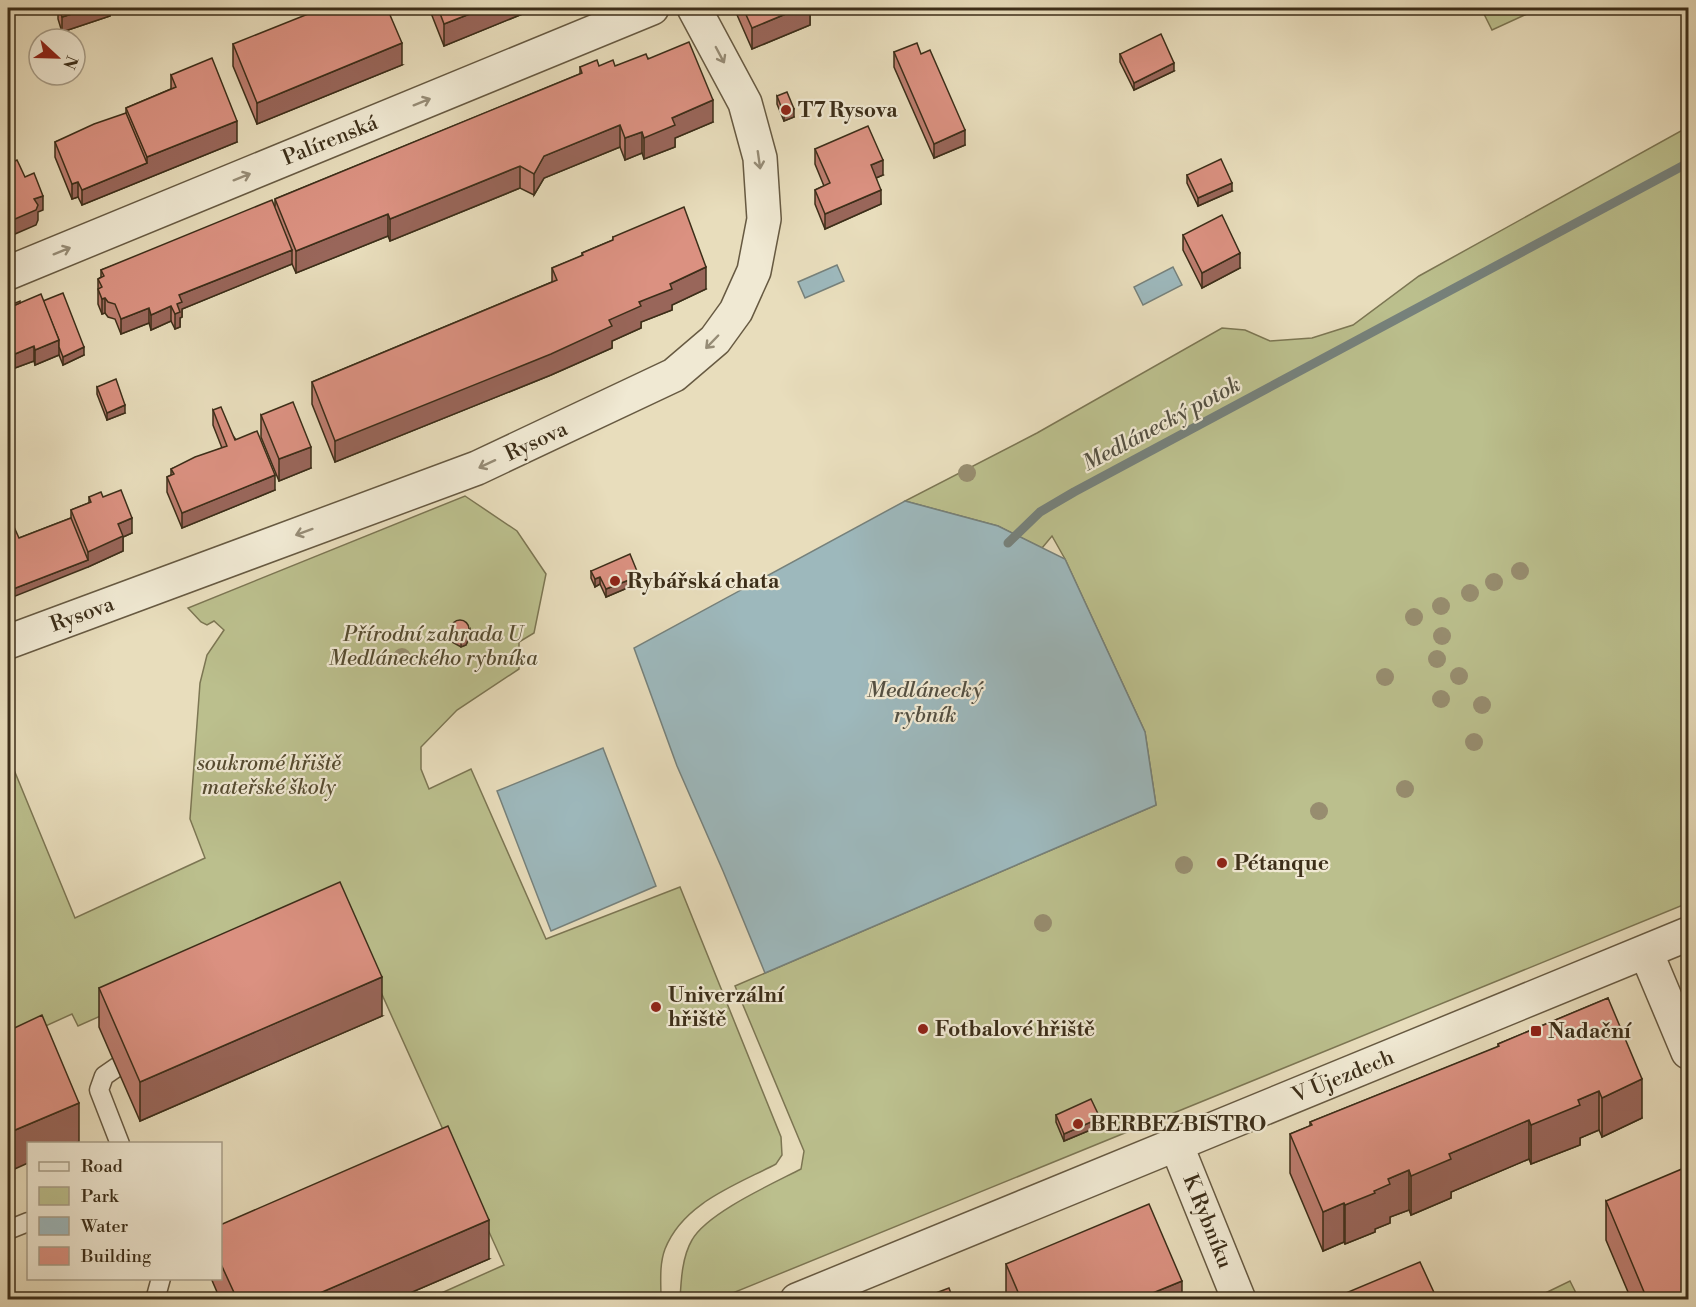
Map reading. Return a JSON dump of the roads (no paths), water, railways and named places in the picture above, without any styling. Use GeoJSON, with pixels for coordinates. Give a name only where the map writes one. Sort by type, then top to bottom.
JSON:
{"type":"FeatureCollection","features":[{"type":"Feature","properties":{"kind":"street","name":"Palírenská"},"geometry":{"type":"LineString","coordinates":[[8,273],[652,8]]}},
{"type":"Feature","properties":{"kind":"street","name":"Rysova"},"geometry":{"type":"LineString","coordinates":[[8,642],[477,468],[674,375],[715,340],[736,311],[754,271],[764,219],[759,158],[745,103],[694,8]]}},
{"type":"Feature","properties":{"kind":"street","name":"V Újezdech"},"geometry":{"type":"LineString","coordinates":[[797,1299],[1689,934]]}},
{"type":"Feature","properties":{"kind":"street"},"geometry":{"type":"LineString","coordinates":[[1646,952],[1689,1052]]}},
{"type":"Feature","properties":{"kind":"street","name":"K Rybníku"},"geometry":{"type":"LineString","coordinates":[[1176,1144],[1218,1242],[1239,1299]]}},
{"type":"Feature","properties":{"kind":"lane"},"geometry":{"type":"LineString","coordinates":[[117,1066],[104,1076],[99,1090],[120,1142]]}},
{"type":"Feature","properties":{"kind":"lane"},"geometry":{"type":"LineString","coordinates":[[8,1230],[27,1222]]}},
{"type":"Feature","properties":{"kind":"lane"},"geometry":{"type":"LineString","coordinates":[[155,1299],[160,1280]]}},
{"type":"Feature","properties":{"kind":"water"},"geometry":{"type":"Polygon","coordinates":[[[837,265],[844,281],[805,298],[798,282],[837,265]]]}},
{"type":"Feature","properties":{"kind":"water"},"geometry":{"type":"Polygon","coordinates":[[[1173,267],[1182,285],[1143,305],[1134,287],[1173,267]]]}},
{"type":"Feature","properties":{"kind":"water","name":"Medlánecký rybník"},"geometry":{"type":"Polygon","coordinates":[[[905,501],[998,526],[1065,559],[1145,732],[1156,805],[765,973],[677,766],[634,648],[905,501]]]}},
{"type":"Feature","properties":{"kind":"water"},"geometry":{"type":"Polygon","coordinates":[[[603,748],[656,886],[551,931],[497,791],[603,748]]]}},
{"type":"Feature","properties":{"kind":"waterway","name":"Medlánecký potok"},"geometry":{"type":"LineString","coordinates":[[1008,543],[1040,512],[1074,492],[1688,163]]}},
{"type":"Feature","properties":{"kind":"place","name":"T7 Rysova"},"geometry":{"type":"Point","coordinates":[786,110]}},
{"type":"Feature","properties":{"kind":"place","name":"Rybářská chata"},"geometry":{"type":"Point","coordinates":[615,581]}},
{"type":"Feature","properties":{"kind":"place","name":"Pétanque"},"geometry":{"type":"Point","coordinates":[1222,863]}},
{"type":"Feature","properties":{"kind":"place","name":"Univerzální hřiště"},"geometry":{"type":"Point","coordinates":[656,1007]}},
{"type":"Feature","properties":{"kind":"place","name":"Fotbalové hřiště"},"geometry":{"type":"Point","coordinates":[923,1029]}},
{"type":"Feature","properties":{"kind":"place","name":"Nadační"},"geometry":{"type":"Point","coordinates":[1536,1031]}},
{"type":"Feature","properties":{"kind":"place","name":"BERBEZ BISTRO"},"geometry":{"type":"Point","coordinates":[1078,1124]}},
{"type":"Feature","properties":{"kind":"park label","name":"Přírodní zahrada U Medláneckého rybníka"},"geometry":{"type":"Point","coordinates":[433,646]}},
{"type":"Feature","properties":{"kind":"park label","name":"soukromé hřiště mateřské školy"},"geometry":{"type":"Point","coordinates":[269,775]}}]}
